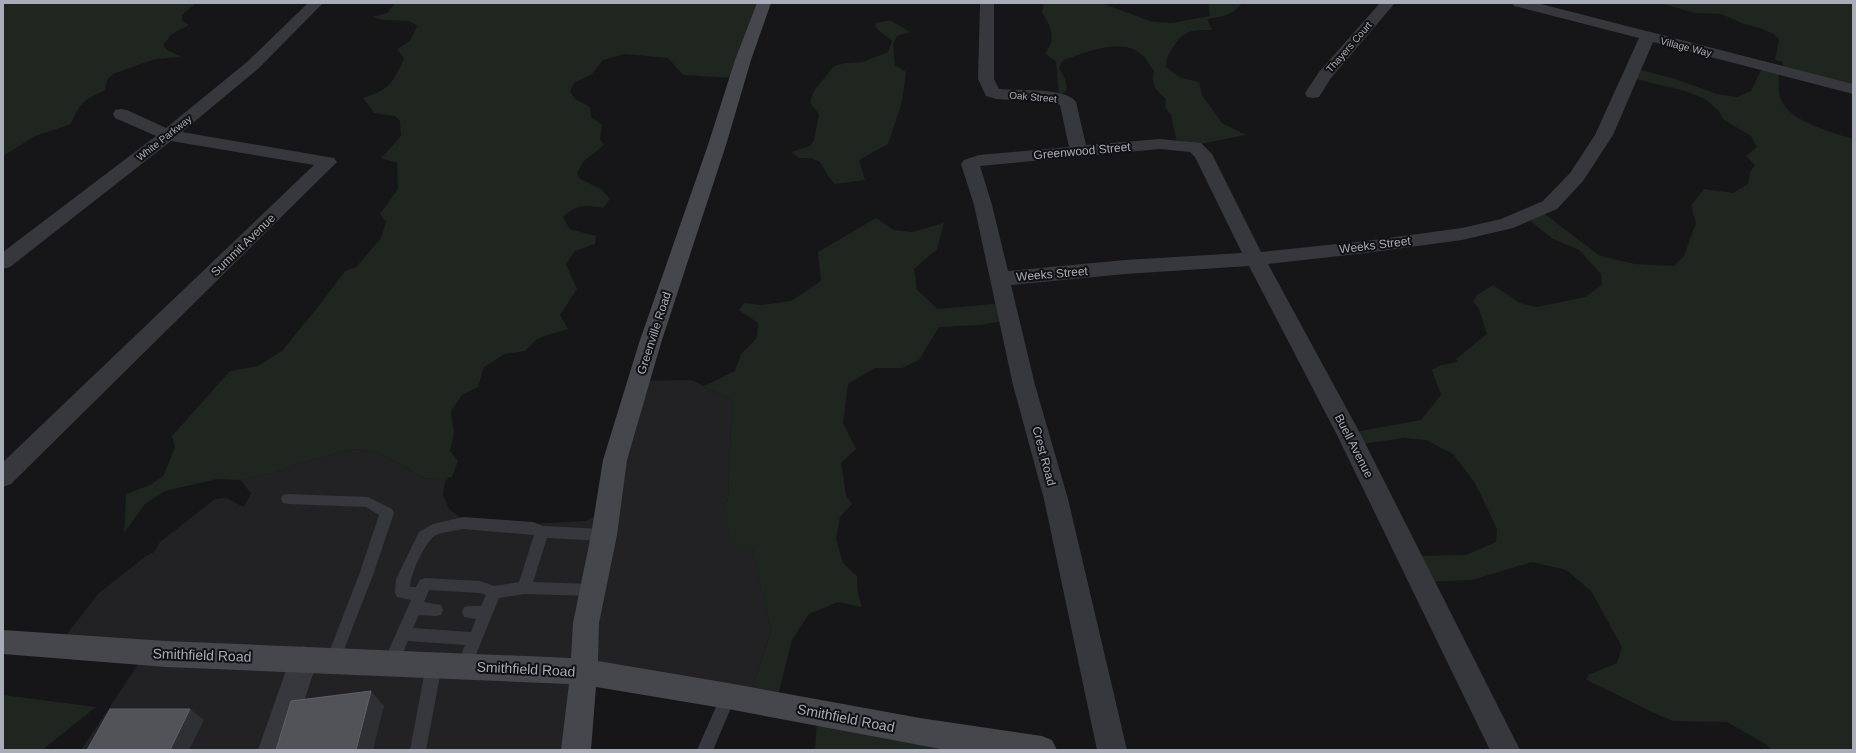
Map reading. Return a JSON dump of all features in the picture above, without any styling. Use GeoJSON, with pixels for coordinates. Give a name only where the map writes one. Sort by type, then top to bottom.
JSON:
{"type":"FeatureCollection","features":[{"type":"Feature","properties":{"kind":"main road","name":"Greenville Road"},"geometry":{"type":"LineString","coordinates":[[576,750],[584,672],[586,623],[604,535],[615,460],[650,343],[717,145],[743,60],[764,3]]}},
{"type":"Feature","properties":{"kind":"main road","name":"Smithfield Road"},"geometry":{"type":"LineString","coordinates":[[3,642],[166,654],[584,672],[728,696],[920,732],[1042,750]]}},
{"type":"Feature","properties":{"kind":"street","name":"White Parkway"},"geometry":{"type":"LineString","coordinates":[[3,262],[168,135],[253,65],[316,3]]}},
{"type":"Feature","properties":{"kind":"street","name":"Oak Street"},"geometry":{"type":"LineString","coordinates":[[987,3],[986,79],[992,92],[996,94],[1054,97],[1068,102],[1079,151]]}},
{"type":"Feature","properties":{"kind":"street","name":"Thayers Court"},"geometry":{"type":"LineString","coordinates":[[1313,93],[1325,75],[1388,3]]}},
{"type":"Feature","properties":{"kind":"street","name":"Village Way"},"geometry":{"type":"LineString","coordinates":[[1519,3],[1853,89]]}},
{"type":"Feature","properties":{"kind":"street","name":"Weeks Street"},"geometry":{"type":"LineString","coordinates":[[999,279],[1125,267],[1255,259],[1393,244],[1462,234],[1506,224],[1550,205],[1577,177],[1604,136],[1647,37]]}},
{"type":"Feature","properties":{"kind":"street","name":"Summit Avenue"},"geometry":{"type":"LineString","coordinates":[[3,477],[328,162],[168,135],[122,114]]}},
{"type":"Feature","properties":{"kind":"street","name":"Greenwood Street"},"geometry":{"type":"LineString","coordinates":[[970,164],[979,160],[1160,144],[1195,147]]}},
{"type":"Feature","properties":{"kind":"street","name":"Buell Avenue"},"geometry":{"type":"LineString","coordinates":[[1195,147],[1203,154],[1255,259],[1349,435],[1505,750]]}},
{"type":"Feature","properties":{"kind":"street","name":"Crest Road"},"geometry":{"type":"LineString","coordinates":[[970,164],[983,205],[1024,385],[1056,499],[1112,750]]}},
{"type":"Feature","properties":{"kind":"street"},"geometry":{"type":"LineString","coordinates":[[273,750],[304,659]]}},
{"type":"Feature","properties":{"kind":"lane"},"geometry":{"type":"LineString","coordinates":[[288,499],[368,502],[387,513],[366,575],[333,660]]}},
{"type":"Feature","properties":{"kind":"lane"},"geometry":{"type":"LineString","coordinates":[[421,594],[402,593],[403,579],[424,536],[433,530],[463,523],[532,528],[542,532],[604,535]]}},
{"type":"Feature","properties":{"kind":"lane"},"geometry":{"type":"LineString","coordinates":[[524,588],[542,532]]}},
{"type":"Feature","properties":{"kind":"lane"},"geometry":{"type":"LineString","coordinates":[[391,663],[425,584],[480,587],[494,592],[524,588],[592,590]]}},
{"type":"Feature","properties":{"kind":"lane"},"geometry":{"type":"LineString","coordinates":[[464,667],[494,592]]}},
{"type":"Feature","properties":{"kind":"lane"},"geometry":{"type":"LineString","coordinates":[[415,608],[436,610]]}},
{"type":"Feature","properties":{"kind":"lane"},"geometry":{"type":"LineString","coordinates":[[469,612],[485,613]]}},
{"type":"Feature","properties":{"kind":"lane"},"geometry":{"type":"LineString","coordinates":[[403,634],[475,639]]}},
{"type":"Feature","properties":{"kind":"lane"},"geometry":{"type":"LineString","coordinates":[[418,750],[434,666]]}},
{"type":"Feature","properties":{"kind":"lane"},"geometry":{"type":"LineString","coordinates":[[705,750],[728,696]]}},
{"type":"Feature","properties":{"kind":"shaded area"},"geometry":{"type":"Polygon","coordinates":[[[3,3],[196,3],[182,15],[182,21],[189,25],[172,34],[163,45],[167,50],[182,57],[155,59],[113,74],[107,80],[105,90],[87,100],[80,106],[71,124],[35,136],[3,156],[3,3]]]}},
{"type":"Feature","properties":{"kind":"shaded area"},"geometry":{"type":"Polygon","coordinates":[[[395,3],[764,3],[734,78],[683,75],[668,58],[625,54],[603,60],[592,74],[574,83],[570,91],[575,99],[590,107],[591,117],[602,125],[600,139],[604,145],[583,162],[577,173],[580,179],[601,189],[610,199],[603,208],[582,206],[563,217],[570,229],[596,236],[595,244],[575,251],[566,264],[577,289],[560,315],[568,329],[544,336],[536,340],[525,351],[505,354],[484,367],[478,387],[462,395],[451,411],[454,434],[450,451],[458,461],[452,477],[426,479],[378,452],[353,449],[297,464],[285,470],[240,480],[217,479],[165,491],[145,504],[124,533],[126,494],[150,485],[164,475],[175,447],[172,436],[230,371],[258,366],[282,351],[345,271],[356,267],[381,238],[386,222],[380,214],[398,189],[397,163],[381,158],[401,136],[400,121],[395,116],[374,113],[363,98],[379,92],[393,80],[404,59],[397,49],[410,41],[417,26],[409,21],[384,20],[372,17],[387,13],[395,3]]]}},
{"type":"Feature","properties":{"kind":"shaded area"},"geometry":{"type":"Polygon","coordinates":[[[1044,3],[1101,3],[1153,22],[1172,23],[1210,16],[1208,3],[1242,3],[1231,13],[1207,19],[1212,30],[1188,32],[1180,38],[1168,55],[1166,67],[1181,78],[1199,82],[1202,95],[1222,123],[1246,135],[1185,147],[1178,147],[1171,115],[1165,107],[1166,99],[1159,93],[1154,84],[1154,71],[1143,56],[1135,50],[1125,47],[1115,46],[1093,50],[1063,60],[1059,68],[1065,79],[1067,90],[1059,97],[1056,62],[1045,53],[1049,48],[1052,38],[1048,22],[1042,13],[1044,3]]]}},
{"type":"Feature","properties":{"kind":"shaded area"},"geometry":{"type":"Polygon","coordinates":[[[1660,3],[1853,3],[1853,86],[1783,68],[1783,62],[1775,60],[1779,40],[1774,34],[1760,28],[1744,24],[1721,14],[1695,13],[1660,3]]]}},
{"type":"Feature","properties":{"kind":"shaded area"},"geometry":{"type":"Polygon","coordinates":[[[890,20],[910,32],[897,36],[893,44],[895,65],[906,72],[902,102],[888,144],[859,160],[865,180],[835,184],[828,176],[820,162],[811,158],[799,158],[791,152],[810,146],[814,141],[819,114],[810,103],[814,91],[834,66],[846,63],[863,62],[888,52],[892,41],[875,27],[876,23],[890,20]]]}},
{"type":"Feature","properties":{"kind":"shaded area"},"geometry":{"type":"Polygon","coordinates":[[[1763,66],[1779,69],[1780,97],[1786,107],[1793,114],[1812,125],[1853,139],[1853,750],[1770,750],[1767,745],[1727,722],[1673,721],[1587,680],[1588,675],[1617,663],[1622,647],[1591,591],[1566,570],[1532,562],[1472,580],[1424,582],[1414,556],[1466,555],[1496,542],[1497,529],[1475,483],[1453,454],[1426,440],[1404,438],[1355,445],[1349,433],[1421,420],[1441,395],[1432,370],[1441,365],[1458,362],[1456,359],[1487,334],[1479,309],[1473,301],[1477,295],[1493,285],[1520,303],[1537,307],[1585,297],[1602,285],[1601,274],[1579,250],[1553,239],[1529,220],[1542,212],[1600,256],[1635,264],[1674,266],[1684,256],[1696,223],[1691,205],[1704,189],[1733,193],[1748,184],[1750,172],[1755,165],[1746,156],[1757,147],[1751,136],[1723,119],[1719,111],[1705,99],[1685,91],[1627,77],[1630,67],[1675,79],[1717,94],[1737,97],[1751,91],[1763,66]]]}},
{"type":"Feature","properties":{"kind":"shaded area"},"geometry":{"type":"Polygon","coordinates":[[[876,218],[894,230],[912,232],[944,223],[937,249],[914,269],[917,290],[938,309],[1005,303],[1009,320],[980,325],[939,327],[919,360],[902,368],[875,368],[848,384],[843,423],[856,449],[841,463],[846,495],[852,504],[840,517],[836,539],[843,563],[857,576],[858,594],[862,607],[838,602],[809,614],[792,640],[775,707],[748,702],[771,631],[752,549],[734,547],[722,508],[728,499],[732,401],[704,386],[735,371],[741,354],[757,338],[758,323],[739,310],[744,303],[762,305],[791,301],[821,281],[818,252],[876,218]]]}},
{"type":"Feature","properties":{"kind":"shaded area"},"geometry":{"type":"Polygon","coordinates":[[[692,380],[732,401],[728,499],[722,508],[752,549],[771,631],[748,702],[595,677],[578,750],[81,750],[143,657],[56,648],[99,593],[146,556],[154,552],[160,542],[215,499],[226,498],[244,507],[251,493],[240,480],[285,470],[297,464],[353,449],[378,452],[426,479],[449,477],[445,482],[443,494],[449,509],[461,518],[531,524],[586,521],[600,513],[641,381],[692,380]]]}},
{"type":"Feature","properties":{"kind":"shaded area"},"geometry":{"type":"Polygon","coordinates":[[[3,695],[96,707],[42,750],[3,750],[3,695]]]}},
{"type":"Feature","properties":{"kind":"shaded area"},"geometry":{"type":"Polygon","coordinates":[[[817,718],[1019,750],[815,750],[817,718]]]}},
{"type":"Feature","properties":{"kind":"building"},"geometry":{"type":"Polygon","coordinates":[[[371,691],[356,750],[276,750],[291,701],[371,691]]]}},
{"type":"Feature","properties":{"kind":"building"},"geometry":{"type":"Polygon","coordinates":[[[110,709],[190,709],[170,750],[87,750],[110,709]]]}}]}
